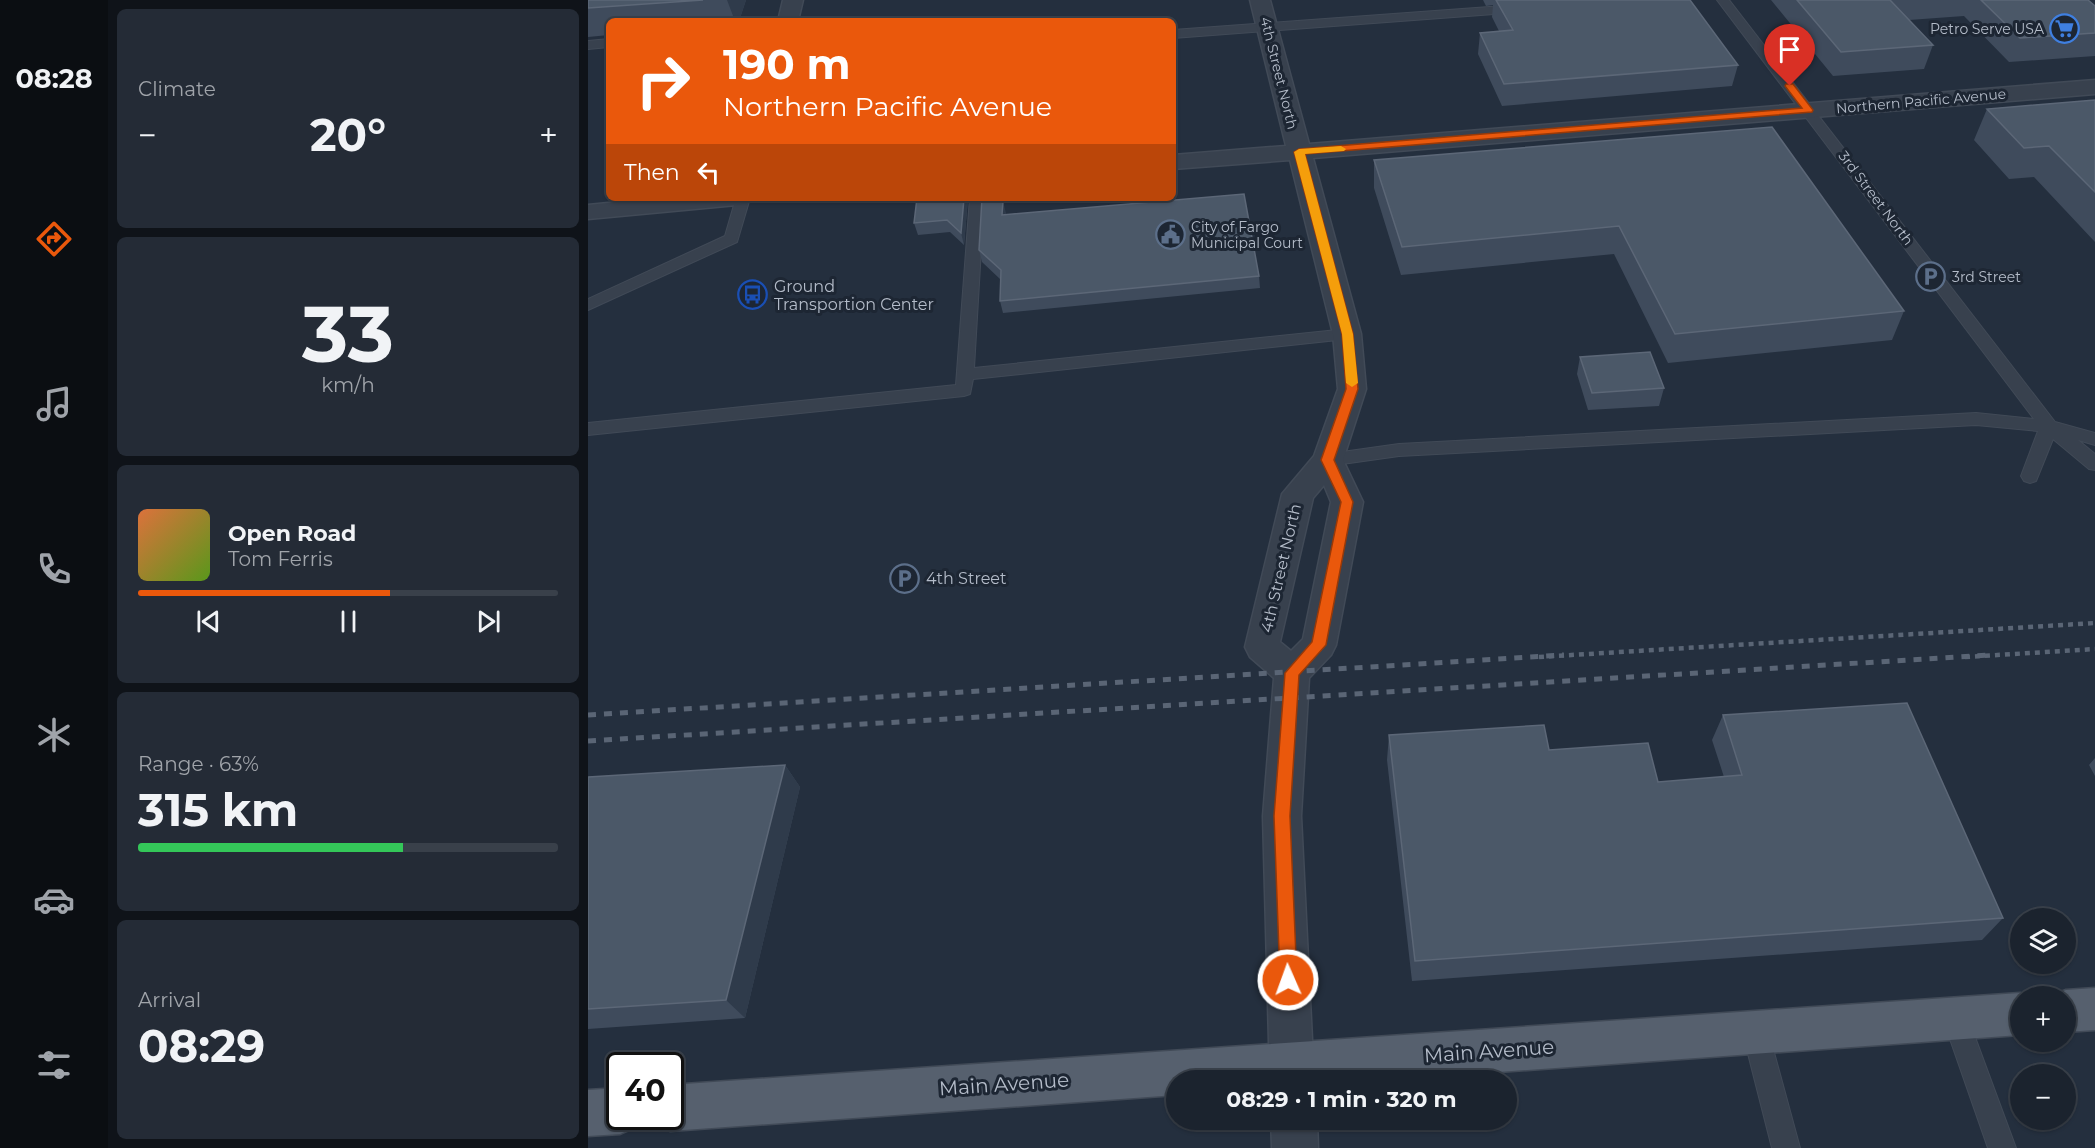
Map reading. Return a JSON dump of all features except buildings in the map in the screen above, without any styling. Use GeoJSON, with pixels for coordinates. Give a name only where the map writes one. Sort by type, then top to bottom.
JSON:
{"type":"FeatureCollection","features":[{"type":"Feature","properties":{"kind":"main road"},"geometry":{"type":"LineString","coordinates":[[2076,1010],[2095,1009]]}},
{"type":"Feature","properties":{"kind":"main road","name":"Main Avenue"},"geometry":{"type":"LineString","coordinates":[[1316,1070],[2010,1015]]}},
{"type":"Feature","properties":{"kind":"main road","name":"Main Avenue"},"geometry":{"type":"LineString","coordinates":[[684,1107],[1166,1079]]}},
{"type":"Feature","properties":{"kind":"main road"},"geometry":{"type":"LineString","coordinates":[[588,1113],[606,1112]]}},
{"type":"Feature","properties":{"kind":"street"},"geometry":{"type":"LineString","coordinates":[[789,18],[793,0]]}},
{"type":"Feature","properties":{"kind":"street","name":"4th Street North"},"geometry":{"type":"LineString","coordinates":[[1260,0],[1347,334],[1352,389],[1328,460],[1298,494],[1262,647],[1292,673]]}},
{"type":"Feature","properties":{"kind":"street","name":"Northern Pacific Avenue"},"geometry":{"type":"LineString","coordinates":[[1176,162],[2095,87]]}},
{"type":"Feature","properties":{"kind":"street"},"geometry":{"type":"LineString","coordinates":[[588,212],[705,201]]}},
{"type":"Feature","properties":{"kind":"street"},"geometry":{"type":"LineString","coordinates":[[1292,1070],[1282,816],[1292,673],[1319,645],[1347,502],[1328,460]]}},
{"type":"Feature","properties":{"kind":"street"},"geometry":{"type":"LineString","coordinates":[[1294,1130],[1295,1148]]}},
{"type":"Feature","properties":{"kind":"lane","name":"3rd Street North"},"geometry":{"type":"LineString","coordinates":[[1723,0],[2049,426],[2095,464]]}},
{"type":"Feature","properties":{"kind":"lane"},"geometry":{"type":"LineString","coordinates":[[1176,34],[1532,8]]}},
{"type":"Feature","properties":{"kind":"lane"},"geometry":{"type":"LineString","coordinates":[[588,45],[606,43]]}},
{"type":"Feature","properties":{"kind":"lane"},"geometry":{"type":"LineString","coordinates":[[588,305],[732,239],[743,201]]}},
{"type":"Feature","properties":{"kind":"lane"},"geometry":{"type":"LineString","coordinates":[[588,429],[964,390],[976,201]]}},
{"type":"Feature","properties":{"kind":"lane"},"geometry":{"type":"LineString","coordinates":[[966,374],[1347,334]]}},
{"type":"Feature","properties":{"kind":"lane"},"geometry":{"type":"LineString","coordinates":[[1328,460],[1399,450],[1976,419],[2049,426],[2095,439]]}},
{"type":"Feature","properties":{"kind":"lane"},"geometry":{"type":"LineString","coordinates":[[2030,476],[2049,426]]}},
{"type":"Feature","properties":{"kind":"lane"},"geometry":{"type":"LineString","coordinates":[[1956,1019],[2002,1148]]}},
{"type":"Feature","properties":{"kind":"lane"},"geometry":{"type":"LineString","coordinates":[[1756,1034],[1786,1148]]}},
{"type":"Feature","properties":{"kind":"railway"},"geometry":{"type":"LineString","coordinates":[[1539,657],[2095,623]]}},
{"type":"Feature","properties":{"kind":"railway"},"geometry":{"type":"LineString","coordinates":[[1965,657],[2095,649]]}},
{"type":"Feature","properties":{"kind":"railway"},"geometry":{"type":"LineString","coordinates":[[588,715],[1564,655]]}},
{"type":"Feature","properties":{"kind":"railway"},"geometry":{"type":"LineString","coordinates":[[588,741],[1990,655]]}},
{"type":"Feature","properties":{"kind":"slow traffic"},"geometry":{"type":"LineString","coordinates":[[1341,149],[1299,152],[1347,334],[1352,383]]}},
{"type":"Feature","properties":{"kind":"place","name":"Petro Serve USA"},"geometry":{"type":"Point","coordinates":[2065,29]}},
{"type":"Feature","properties":{"kind":"place","name":"City of Fargo Municipal Court"},"geometry":{"type":"Point","coordinates":[1170,235]}},
{"type":"Feature","properties":{"kind":"place","name":"3rd Street"},"geometry":{"type":"Point","coordinates":[1931,277]}},
{"type":"Feature","properties":{"kind":"place","name":"Ground Transportion Center"},"geometry":{"type":"Point","coordinates":[753,295]}},
{"type":"Feature","properties":{"kind":"place","name":"4th Street"},"geometry":{"type":"Point","coordinates":[905,578]}},
{"type":"Feature","properties":{"kind":"route"},"geometry":{"type":"LineString","coordinates":[[1288,980],[1282,816],[1292,699],[1292,673],[1319,645],[1347,502],[1328,460],[1352,389],[1347,334],[1299,152],[1808,110],[1790,86]]}}]}
